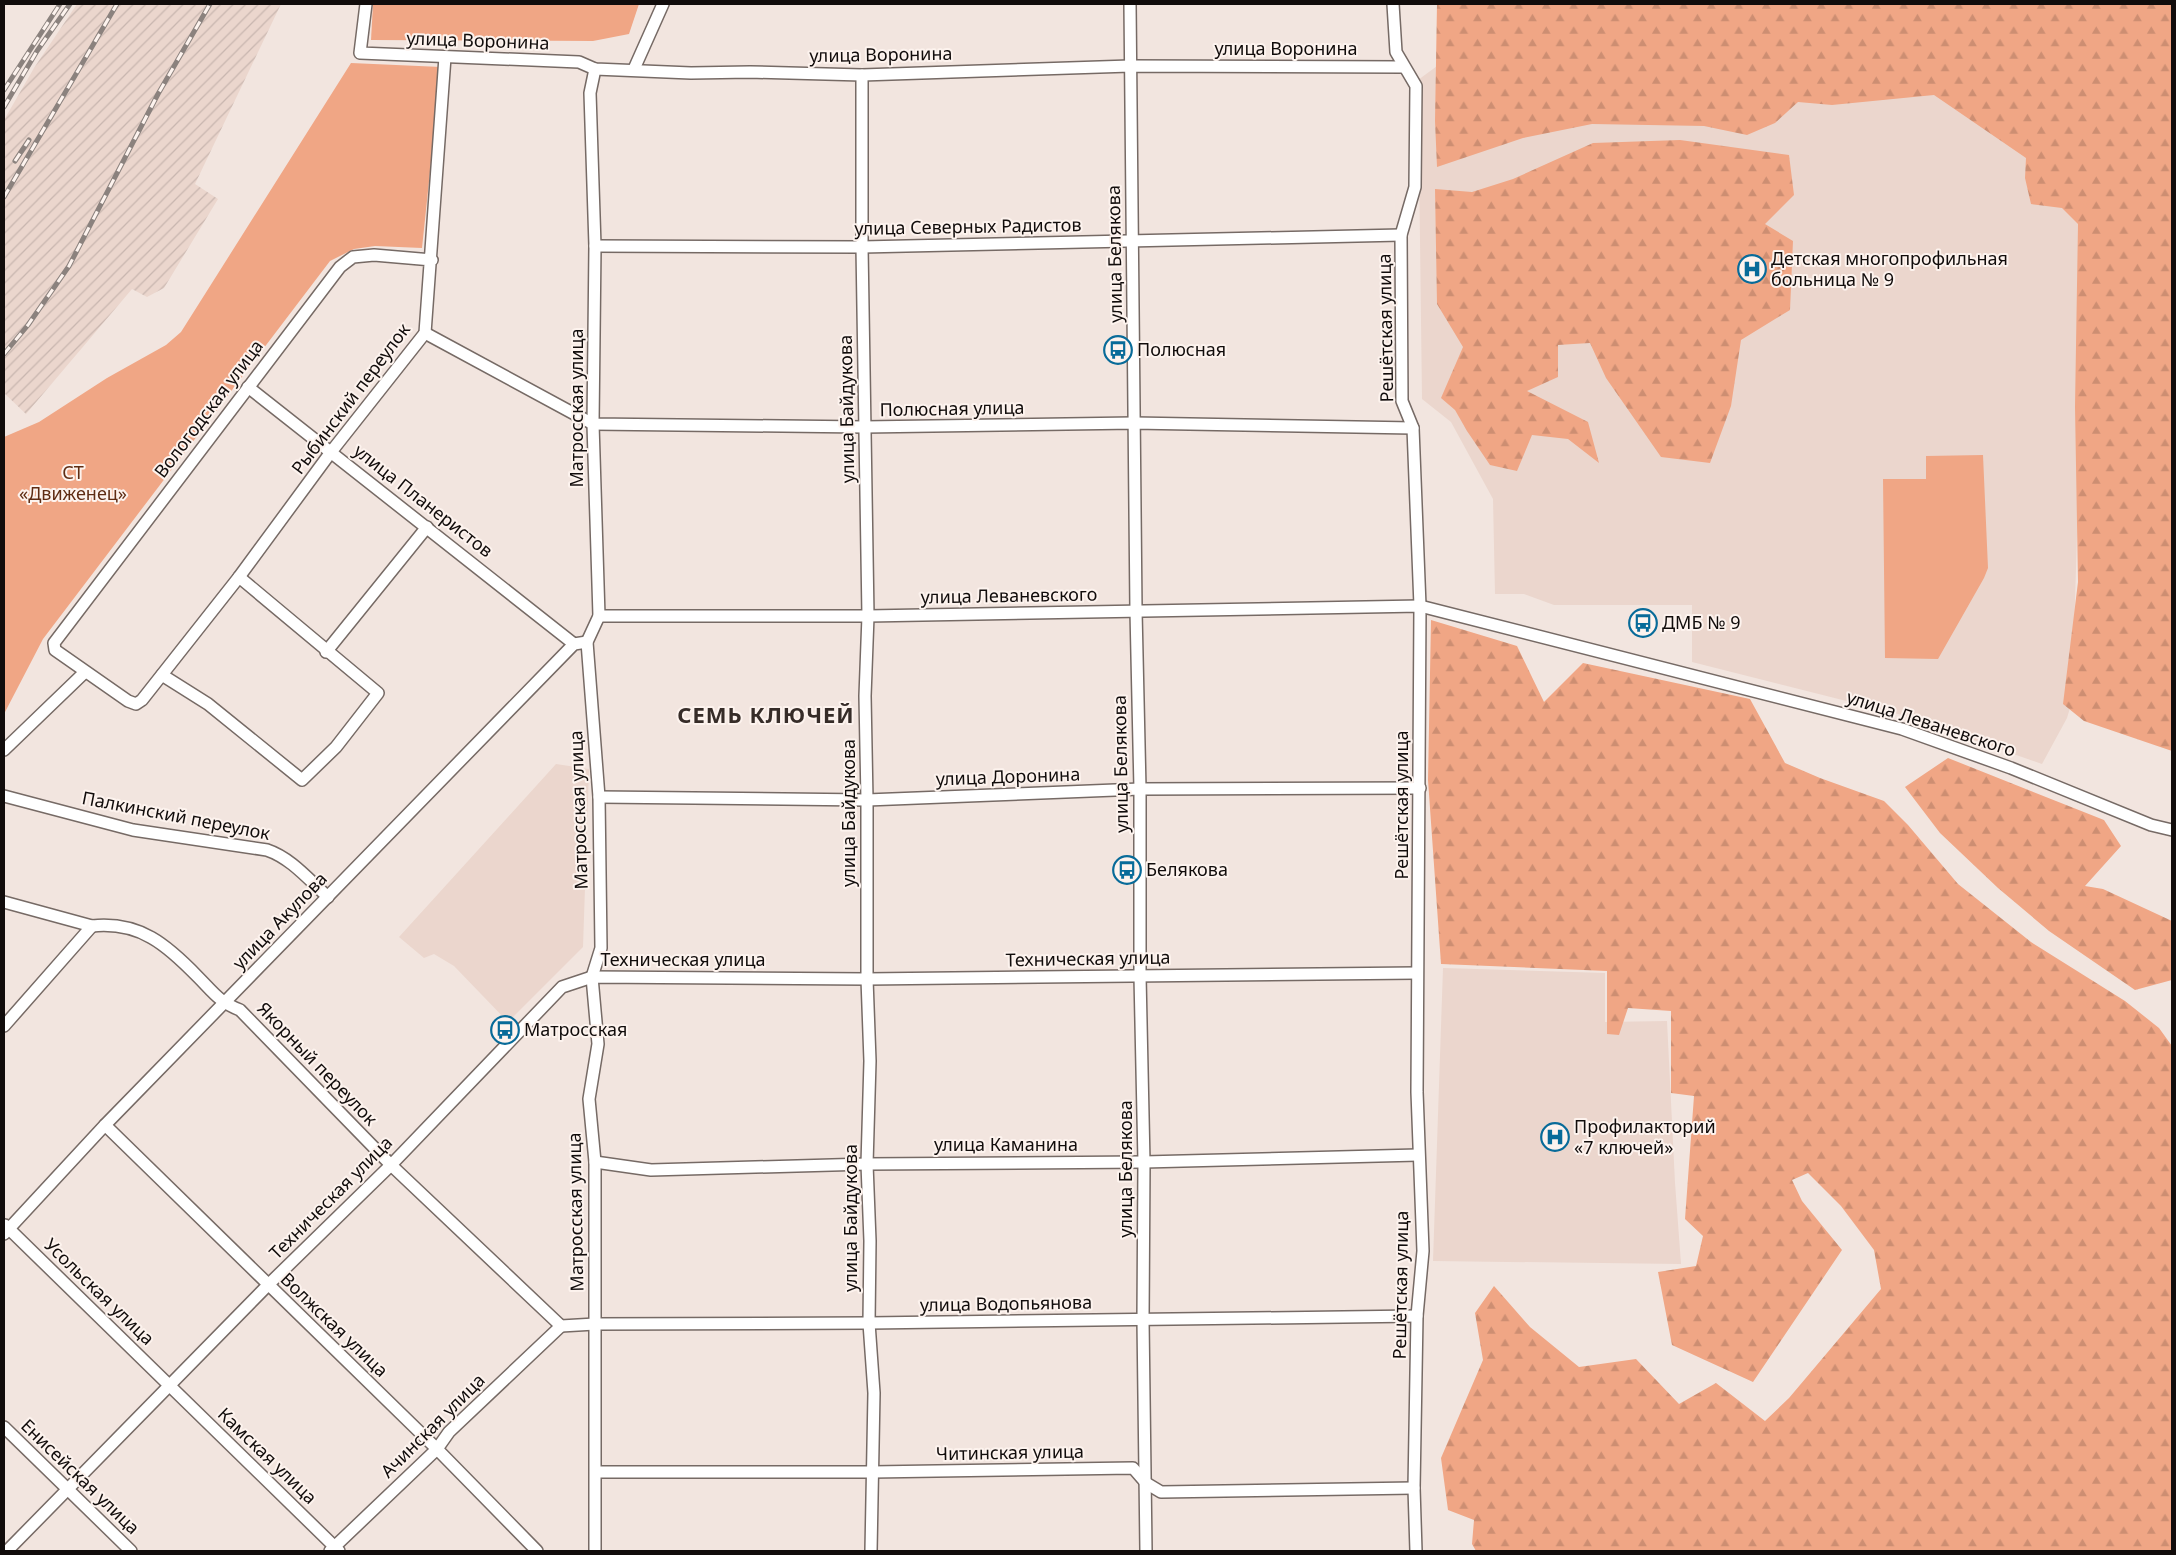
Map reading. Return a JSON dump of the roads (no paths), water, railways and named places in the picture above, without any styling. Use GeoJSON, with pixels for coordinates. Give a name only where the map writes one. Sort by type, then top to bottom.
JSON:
{"type":"FeatureCollection","features":[{"type":"Feature","properties":{"kind":"street","name":"улица Воронина"},"geometry":{"type":"LineString","coordinates":[[366,4],[360,53],[579,62],[595,69],[692,73],[750,72],[862,75],[1130,66],[1403,67]]}},
{"type":"Feature","properties":{"kind":"street"},"geometry":{"type":"LineString","coordinates":[[634,70],[663,4]]}},
{"type":"Feature","properties":{"kind":"street","name":"улица Белякова"},"geometry":{"type":"LineString","coordinates":[[1130,4],[1136,611],[1140,789],[1140,976],[1144,1162],[1146,1551]]}},
{"type":"Feature","properties":{"kind":"street","name":"Решётская улица"},"geometry":{"type":"LineString","coordinates":[[1393,4],[1396,52],[1403,67],[1416,86],[1415,187],[1401,235],[1402,402],[1413,428],[1420,606],[1417,973],[1418,1155],[1423,1251],[1417,1316],[1414,1488],[1416,1551]]}},
{"type":"Feature","properties":{"kind":"street","name":"Рыбинский переулок"},"geometry":{"type":"LineString","coordinates":[[84,672],[128,701],[136,704],[148,694],[425,333],[432,260],[445,57]]}},
{"type":"Feature","properties":{"kind":"street","name":"Матросская улица"},"geometry":{"type":"LineString","coordinates":[[595,69],[590,93],[595,246],[593,424],[599,616],[587,642],[599,797],[600,948],[592,977],[598,1044],[589,1099],[595,1162],[595,1551]]}},
{"type":"Feature","properties":{"kind":"street","name":"улица Байдукова"},"geometry":{"type":"LineString","coordinates":[[862,75],[862,247],[868,616],[865,696],[867,979],[870,1061],[867,1164],[870,1241],[869,1323],[874,1394],[871,1551]]}},
{"type":"Feature","properties":{"kind":"street","name":"улица Северных Радистов"},"geometry":{"type":"LineString","coordinates":[[595,246],[862,247],[1401,235]]}},
{"type":"Feature","properties":{"kind":"street","name":"Вологодская улица"},"geometry":{"type":"LineString","coordinates":[[84,672],[55,650],[54,643],[340,267],[353,257],[374,255],[432,260]]}},
{"type":"Feature","properties":{"kind":"street","name":"Полюсная улица"},"geometry":{"type":"LineString","coordinates":[[425,333],[593,424],[864,427],[1134,423],[1413,428]]}},
{"type":"Feature","properties":{"kind":"street","name":"улица Планеристов"},"geometry":{"type":"LineString","coordinates":[[248,387],[574,644]]}},
{"type":"Feature","properties":{"kind":"street"},"geometry":{"type":"LineString","coordinates":[[326,652],[427,527]]}},
{"type":"Feature","properties":{"kind":"street"},"geometry":{"type":"LineString","coordinates":[[162,675],[208,704],[302,780],[336,746],[378,693],[326,652],[239,577]]}},
{"type":"Feature","properties":{"kind":"street","name":"улица Леваневского"},"geometry":{"type":"LineString","coordinates":[[599,616],[868,616],[1420,606],[1902,729],[2011,768],[2151,825],[2172,830]]}},
{"type":"Feature","properties":{"kind":"street"},"geometry":{"type":"LineString","coordinates":[[574,644],[587,642]]}},
{"type":"Feature","properties":{"kind":"street","name":"улица Акулова"},"geometry":{"type":"LineString","coordinates":[[5,1229],[574,644]]}},
{"type":"Feature","properties":{"kind":"street"},"geometry":{"type":"LineString","coordinates":[[4,750],[84,672]]}},
{"type":"Feature","properties":{"kind":"street","name":"улица Доронина"},"geometry":{"type":"LineString","coordinates":[[599,797],[867,800],[1140,789],[1420,788]]}},
{"type":"Feature","properties":{"kind":"street","name":"Палкинский переулок"},"geometry":{"type":"LineString","coordinates":[[4,796],[133,830],[266,850],[288,860],[328,896]]}},
{"type":"Feature","properties":{"kind":"street","name":"Якорный переулок"},"geometry":{"type":"LineString","coordinates":[[4,902],[92,926],[104,925],[148,934],[184,962],[224,1004],[240,1010],[391,1165],[560,1326]]}},
{"type":"Feature","properties":{"kind":"street"},"geometry":{"type":"LineString","coordinates":[[4,1026],[92,926]]}},
{"type":"Feature","properties":{"kind":"street","name":"Техническая улица"},"geometry":{"type":"LineString","coordinates":[[7,1551],[268,1285],[391,1165],[562,987],[592,977],[867,979],[1417,973]]}},
{"type":"Feature","properties":{"kind":"street","name":"Волжская улица"},"geometry":{"type":"LineString","coordinates":[[105,1125],[436,1449],[537,1551]]}},
{"type":"Feature","properties":{"kind":"street","name":"улица Каманина"},"geometry":{"type":"LineString","coordinates":[[595,1162],[651,1170],[867,1164],[1144,1162],[1418,1155]]}},
{"type":"Feature","properties":{"kind":"street","name":"Усольская улица"},"geometry":{"type":"LineString","coordinates":[[5,1229],[170,1386]]}},
{"type":"Feature","properties":{"kind":"street","name":"улица Водопьянова"},"geometry":{"type":"LineString","coordinates":[[595,1324],[869,1323],[1417,1316]]}},
{"type":"Feature","properties":{"kind":"street"},"geometry":{"type":"LineString","coordinates":[[560,1326],[595,1324]]}},
{"type":"Feature","properties":{"kind":"street","name":"Ачинская улица"},"geometry":{"type":"LineString","coordinates":[[334,1550],[436,1449],[450,1432],[560,1326]]}},
{"type":"Feature","properties":{"kind":"street","name":"Камская улица"},"geometry":{"type":"LineString","coordinates":[[170,1386],[334,1550]]}},
{"type":"Feature","properties":{"kind":"street","name":"Енисейская улица"},"geometry":{"type":"LineString","coordinates":[[4,1427],[67,1491],[131,1551]]}},
{"type":"Feature","properties":{"kind":"street","name":"Читинская улица"},"geometry":{"type":"LineString","coordinates":[[596,1472],[872,1472],[1133,1468],[1146,1483],[1162,1492],[1414,1488]]}},
{"type":"Feature","properties":{"kind":"railway"},"geometry":{"type":"LineString","coordinates":[[4,90],[60,4]]}},
{"type":"Feature","properties":{"kind":"railway"},"geometry":{"type":"LineString","coordinates":[[4,107],[37,51],[70,4]]}},
{"type":"Feature","properties":{"kind":"railway"},"geometry":{"type":"LineString","coordinates":[[4,197],[117,4]]}},
{"type":"Feature","properties":{"kind":"railway"},"geometry":{"type":"LineString","coordinates":[[4,354],[28,325],[69,266],[158,94],[210,4]]}},
{"type":"Feature","properties":{"kind":"railway"},"geometry":{"type":"LineString","coordinates":[[15,161],[29,140]]}},
{"type":"Feature","properties":{"kind":"place","name":"Детская многопрофильная больница № 9"},"geometry":{"type":"Point","coordinates":[1752,269]}},
{"type":"Feature","properties":{"kind":"place","name":"Полюсная"},"geometry":{"type":"Point","coordinates":[1118,350]}},
{"type":"Feature","properties":{"kind":"place","name":"ДМБ № 9"},"geometry":{"type":"Point","coordinates":[1643,623]}},
{"type":"Feature","properties":{"kind":"place","name":"Белякова"},"geometry":{"type":"Point","coordinates":[1127,870]}},
{"type":"Feature","properties":{"kind":"place","name":"Матросская"},"geometry":{"type":"Point","coordinates":[505,1030]}},
{"type":"Feature","properties":{"kind":"place","name":"Профилакторий «7 ключей»"},"geometry":{"type":"Point","coordinates":[1555,1137]}},
{"type":"Feature","properties":{"kind":"district","name":"СЕМЬ КЛЮЧЕЙ"},"geometry":{"type":"Point","coordinates":[766,715]}},
{"type":"Feature","properties":{"kind":"park label","name":"СТ «Движенец»"},"geometry":{"type":"Point","coordinates":[73,483]}}]}
